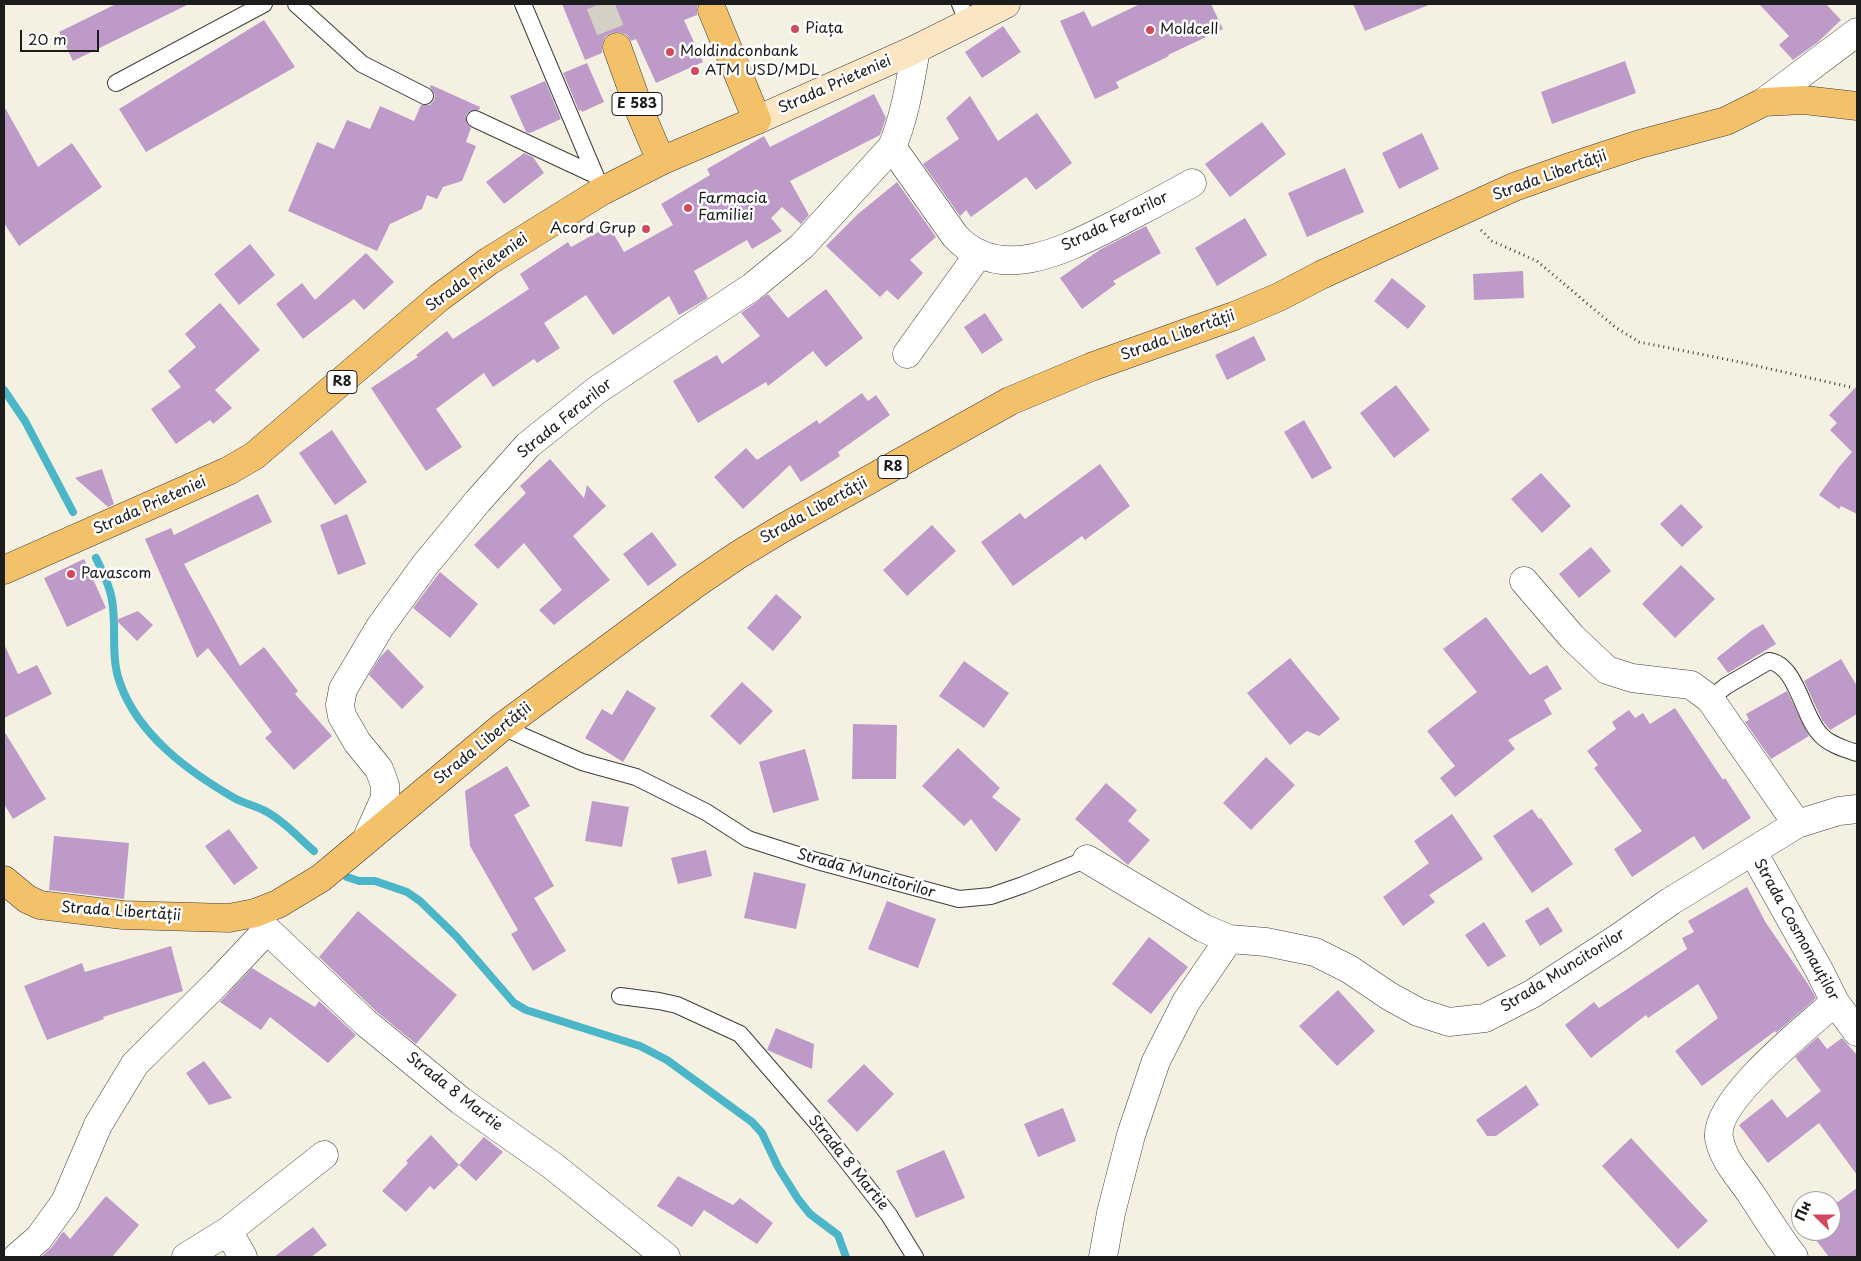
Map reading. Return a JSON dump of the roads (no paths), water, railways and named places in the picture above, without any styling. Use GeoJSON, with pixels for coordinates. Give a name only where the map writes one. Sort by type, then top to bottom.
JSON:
{"type":"FeatureCollection","features":[{"type":"Feature","properties":{"kind":"highway"},"geometry":{"type":"LineString","coordinates":[[712,10],[757,120]]}},
{"type":"Feature","properties":{"kind":"highway","name":"E 583"},"geometry":{"type":"LineString","coordinates":[[617,47],[641,114],[662,161]]}},
{"type":"Feature","properties":{"kind":"highway","name":"Strada Libertății"},"geometry":{"type":"LineString","coordinates":[[4,880],[27,899],[40,905],[124,915],[229,918],[261,922],[278,904],[315,882],[502,727],[694,585],[738,555],[977,418],[1047,384],[1261,305],[1321,275],[1514,187],[1576,165],[1640,144],[1726,121],[1764,102],[1804,100],[1857,106]]}},
{"type":"Feature","properties":{"kind":"highway","name":"Strada Prieteniei"},"geometry":{"type":"LineString","coordinates":[[4,570],[228,471],[254,456],[447,292],[598,182],[662,161],[757,120]]}},
{"type":"Feature","properties":{"kind":"street","name":"Strada Prieteniei"},"geometry":{"type":"LineString","coordinates":[[757,120],[916,49],[964,13],[1006,4]]}},
{"type":"Feature","properties":{"kind":"street"},"geometry":{"type":"LineString","coordinates":[[1764,102],[1857,32]]}},
{"type":"Feature","properties":{"kind":"street","name":"Strada Ferarilor"},"geometry":{"type":"LineString","coordinates":[[367,838],[385,798],[385,785],[379,770],[357,742],[342,716],[340,705],[343,689],[380,627],[425,565],[528,444],[597,390],[752,287],[802,246],[892,147],[900,128],[916,49]]}},
{"type":"Feature","properties":{"kind":"street","name":"Strada Ferarilor"},"geometry":{"type":"LineString","coordinates":[[892,147],[964,247],[978,255],[993,259],[1032,259],[1072,246],[1192,183]]}},
{"type":"Feature","properties":{"kind":"street"},"geometry":{"type":"LineString","coordinates":[[908,354],[978,255]]}},
{"type":"Feature","properties":{"kind":"street"},"geometry":{"type":"LineString","coordinates":[[1524,581],[1572,637],[1608,670],[1632,678],[1691,685],[1710,699],[1797,824]]}},
{"type":"Feature","properties":{"kind":"street","name":"Strada Muncitorilor"},"geometry":{"type":"LineString","coordinates":[[1087,859],[1203,928],[1229,939],[1266,942],[1315,952],[1349,969],[1389,996],[1418,1012],[1449,1022],[1485,1018],[1532,994],[1671,901],[1797,824],[1839,811],[1857,809]]}},
{"type":"Feature","properties":{"kind":"street","name":"Strada Cosmonauților"},"geometry":{"type":"LineString","coordinates":[[1752,852],[1835,1002],[1857,1032]]}},
{"type":"Feature","properties":{"kind":"street"},"geometry":{"type":"LineString","coordinates":[[17,1257],[39,1238],[65,1202],[98,1125],[135,1064],[261,922]]}},
{"type":"Feature","properties":{"kind":"street","name":"Strada 8 Martie"},"geometry":{"type":"LineString","coordinates":[[261,922],[380,1035],[462,1101],[552,1166],[666,1257]]}},
{"type":"Feature","properties":{"kind":"street"},"geometry":{"type":"LineString","coordinates":[[1103,1257],[1111,1213],[1130,1135],[1156,1061],[1186,1002],[1229,939]]}},
{"type":"Feature","properties":{"kind":"street"},"geometry":{"type":"LineString","coordinates":[[1794,1257],[1725,1158],[1719,1136],[1723,1119],[1732,1101],[1760,1070],[1835,1002]]}},
{"type":"Feature","properties":{"kind":"street"},"geometry":{"type":"LineString","coordinates":[[186,1257],[228,1231],[324,1154]]}},
{"type":"Feature","properties":{"kind":"street"},"geometry":{"type":"LineString","coordinates":[[228,1231],[243,1257]]}},
{"type":"Feature","properties":{"kind":"lane"},"geometry":{"type":"LineString","coordinates":[[116,83],[264,4]]}},
{"type":"Feature","properties":{"kind":"lane"},"geometry":{"type":"LineString","coordinates":[[296,4],[362,64],[425,96]]}},
{"type":"Feature","properties":{"kind":"lane"},"geometry":{"type":"LineString","coordinates":[[523,4],[598,182]]}},
{"type":"Feature","properties":{"kind":"lane"},"geometry":{"type":"LineString","coordinates":[[475,119],[598,182]]}},
{"type":"Feature","properties":{"kind":"lane"},"geometry":{"type":"LineString","coordinates":[[1710,699],[1726,686],[1769,661],[1777,662],[1787,671],[1820,735],[1832,743],[1857,753]]}},
{"type":"Feature","properties":{"kind":"lane","name":"Strada Muncitorilor"},"geometry":{"type":"LineString","coordinates":[[502,727],[582,762],[636,778],[706,812],[748,838],[827,863],[959,899],[991,896],[1087,859]]}},
{"type":"Feature","properties":{"kind":"lane","name":"Strada 8 Martie"},"geometry":{"type":"LineString","coordinates":[[620,996],[658,1001],[677,1006],[740,1034],[818,1124],[889,1215],[915,1257]]}},
{"type":"Feature","properties":{"kind":"waterway"},"geometry":{"type":"LineString","coordinates":[[4,390],[25,421],[73,512]]}},
{"type":"Feature","properties":{"kind":"waterway"},"geometry":{"type":"LineString","coordinates":[[96,558],[111,594],[117,673],[128,702],[139,719],[152,735],[183,764],[236,799],[273,816],[314,851]]}},
{"type":"Feature","properties":{"kind":"waterway"},"geometry":{"type":"LineString","coordinates":[[347,877],[359,881],[375,881],[407,892],[420,901],[456,936],[514,1003],[526,1010],[640,1046],[667,1060],[752,1122],[762,1133],[778,1167],[798,1199],[810,1214],[838,1235],[846,1257]]}},
{"type":"Feature","properties":{"kind":"tunnel"},"geometry":{"type":"LineString","coordinates":[[600,4],[617,47]]}},
{"type":"Feature","properties":{"kind":"place","name":"Piața"},"geometry":{"type":"Point","coordinates":[795,29]}},
{"type":"Feature","properties":{"kind":"place","name":"Moldcell"},"geometry":{"type":"Point","coordinates":[1150,30]}},
{"type":"Feature","properties":{"kind":"place","name":"Moldindconbank"},"geometry":{"type":"Point","coordinates":[670,52]}},
{"type":"Feature","properties":{"kind":"place","name":"ATM USD/MDL"},"geometry":{"type":"Point","coordinates":[695,71]}},
{"type":"Feature","properties":{"kind":"place","name":"Farmacia Familiei"},"geometry":{"type":"Point","coordinates":[688,208]}},
{"type":"Feature","properties":{"kind":"place","name":"Acord Grup"},"geometry":{"type":"Point","coordinates":[646,229]}},
{"type":"Feature","properties":{"kind":"place","name":"Pavascom"},"geometry":{"type":"Point","coordinates":[71,574]}}]}
